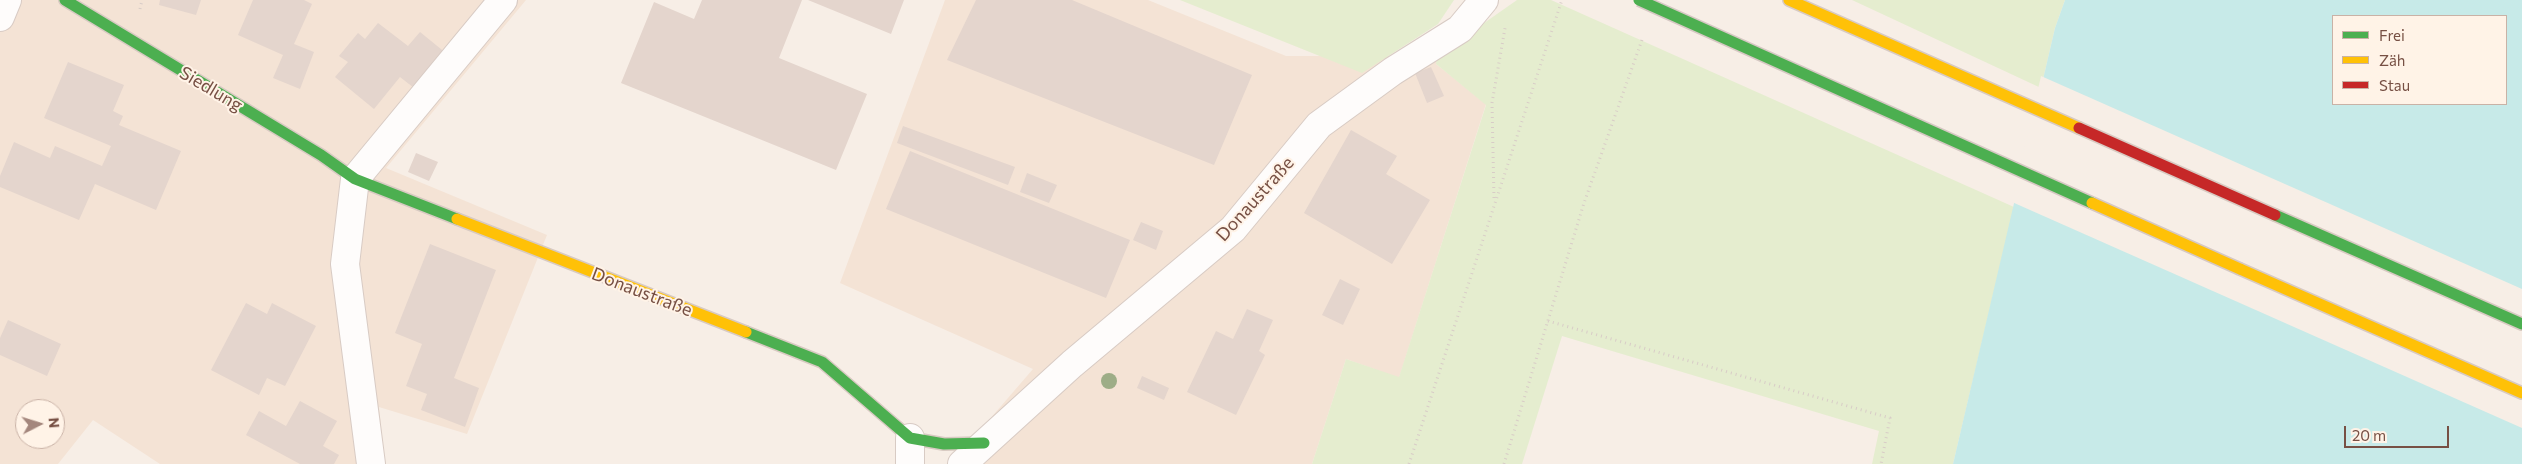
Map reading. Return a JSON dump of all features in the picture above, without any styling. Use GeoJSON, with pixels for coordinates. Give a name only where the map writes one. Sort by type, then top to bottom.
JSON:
{"type":"FeatureCollection","features":[{"type":"Feature","properties":{"kind":"main road","name":"Siedlung"},"geometry":{"type":"LineString","coordinates":[[65,0],[321,155],[355,179]]}},
{"type":"Feature","properties":{"kind":"main road"},"geometry":{"type":"LineString","coordinates":[[1639,0],[2522,393]]}},
{"type":"Feature","properties":{"kind":"main road"},"geometry":{"type":"LineString","coordinates":[[1789,0],[2522,324]]}},
{"type":"Feature","properties":{"kind":"main road","name":"Donaustraße"},"geometry":{"type":"LineString","coordinates":[[355,179],[822,362],[910,451],[944,444],[984,443]]}},
{"type":"Feature","properties":{"kind":"street"},"geometry":{"type":"LineString","coordinates":[[0,17],[7,0]]}},
{"type":"Feature","properties":{"kind":"street"},"geometry":{"type":"LineString","coordinates":[[371,464],[345,264],[355,179],[503,0]]}},
{"type":"Feature","properties":{"kind":"street","name":"Donaustraße"},"geometry":{"type":"LineString","coordinates":[[962,464],[1072,364],[1233,229],[1319,126],[1393,71],[1460,29],[1484,0]]}},
{"type":"Feature","properties":{"kind":"path"},"geometry":{"type":"LineString","coordinates":[[1409,464],[1494,200],[1562,0]]}},
{"type":"Feature","properties":{"kind":"path"},"geometry":{"type":"LineString","coordinates":[[1494,200],[1492,103],[1506,19]]}},
{"type":"Feature","properties":{"kind":"path"},"geometry":{"type":"LineString","coordinates":[[1504,464],[1584,203],[1646,28]]}},
{"type":"Feature","properties":{"kind":"path"},"geometry":{"type":"LineString","coordinates":[[1548,321],[1890,418],[1881,464]]}},
{"type":"Feature","properties":{"kind":"shaded area"},"geometry":{"type":"Polygon","coordinates":[[[0,0],[526,0],[386,168],[547,235],[467,434],[379,407],[385,464],[160,464],[93,420],[58,464],[0,464],[0,0]]]}},
{"type":"Feature","properties":{"kind":"shaded area"},"geometry":{"type":"Polygon","coordinates":[[[945,0],[1148,0],[1286,56],[1437,56],[1436,64],[1486,104],[1399,378],[1346,359],[1312,464],[951,464],[1033,369],[840,283],[945,0]]]}},
{"type":"Feature","properties":{"kind":"green space"},"geometry":{"type":"Polygon","coordinates":[[[1180,0],[1454,0],[1438,24],[1362,73],[1180,0]]]}},
{"type":"Feature","properties":{"kind":"green space"},"geometry":{"type":"Polygon","coordinates":[[[1517,0],[1551,0],[2014,207],[1953,464],[1872,464],[1879,431],[1562,336],[1522,464],[1312,464],[1346,359],[1399,377],[1486,105],[1436,64],[1437,56],[1517,0]]]}},
{"type":"Feature","properties":{"kind":"green space"},"geometry":{"type":"Polygon","coordinates":[[[1852,0],[2065,0],[2055,28],[2041,88],[1852,0]]]}},
{"type":"Feature","properties":{"kind":"water"},"geometry":{"type":"Polygon","coordinates":[[[2065,0],[2522,0],[2522,464],[1953,464],[2055,28],[2065,0]]]}},
{"type":"Feature","properties":{"kind":"pier"},"geometry":{"type":"Polygon","coordinates":[[[2041,76],[2522,289],[2522,428],[2012,202],[2041,76]]]}},
{"type":"Feature","properties":{"kind":"building"},"geometry":{"type":"Polygon","coordinates":[[[160,0],[201,0],[196,15],[159,5],[160,0]]]}},
{"type":"Feature","properties":{"kind":"building"},"geometry":{"type":"Polygon","coordinates":[[[253,0],[304,0],[312,4],[294,44],[314,52],[300,89],[273,78],[283,55],[238,35],[253,0]]]}},
{"type":"Feature","properties":{"kind":"building"},"geometry":{"type":"Polygon","coordinates":[[[702,0],[802,0],[779,58],[867,94],[836,170],[621,83],[654,2],[694,19],[702,0]]]}},
{"type":"Feature","properties":{"kind":"building"},"geometry":{"type":"Polygon","coordinates":[[[808,0],[904,0],[891,34],[808,0]]]}},
{"type":"Feature","properties":{"kind":"building"},"geometry":{"type":"Polygon","coordinates":[[[976,0],[1072,0],[1252,75],[1214,165],[947,60],[976,0]]]}},
{"type":"Feature","properties":{"kind":"building"},"geometry":{"type":"Polygon","coordinates":[[[378,23],[408,46],[420,32],[447,54],[418,91],[400,77],[374,109],[335,77],[348,62],[339,56],[358,33],[365,39],[378,23]]]}},
{"type":"Feature","properties":{"kind":"building"},"geometry":{"type":"Polygon","coordinates":[[[68,62],[124,85],[113,111],[123,116],[119,125],[181,151],[156,210],[95,184],[79,220],[0,187],[0,176],[14,142],[50,158],[55,146],[102,166],[111,146],[44,118],[68,62]]]}},
{"type":"Feature","properties":{"kind":"building"},"geometry":{"type":"Polygon","coordinates":[[[1431,67],[1444,96],[1427,103],[1415,73],[1431,67]]]}},
{"type":"Feature","properties":{"kind":"building"},"geometry":{"type":"Polygon","coordinates":[[[903,126],[1015,167],[1008,185],[897,143],[903,126]]]}},
{"type":"Feature","properties":{"kind":"building"},"geometry":{"type":"Polygon","coordinates":[[[1351,130],[1397,156],[1386,174],[1430,200],[1392,264],[1304,213],[1351,130]]]}},
{"type":"Feature","properties":{"kind":"building"},"geometry":{"type":"Polygon","coordinates":[[[910,151],[1130,240],[1106,298],[886,209],[910,151]]]}},
{"type":"Feature","properties":{"kind":"building"},"geometry":{"type":"Polygon","coordinates":[[[416,153],[438,162],[429,181],[408,172],[416,153]]]}},
{"type":"Feature","properties":{"kind":"building"},"geometry":{"type":"Polygon","coordinates":[[[1027,173],[1057,185],[1049,203],[1020,192],[1027,173]]]}},
{"type":"Feature","properties":{"kind":"building"},"geometry":{"type":"Polygon","coordinates":[[[1141,222],[1163,231],[1156,250],[1133,240],[1141,222]]]}},
{"type":"Feature","properties":{"kind":"building"},"geometry":{"type":"Polygon","coordinates":[[[430,244],[496,270],[454,378],[479,388],[465,427],[421,410],[427,394],[406,386],[422,344],[395,333],[430,244]]]}},
{"type":"Feature","properties":{"kind":"building"},"geometry":{"type":"Polygon","coordinates":[[[1340,279],[1360,289],[1343,325],[1322,315],[1340,279]]]}},
{"type":"Feature","properties":{"kind":"building"},"geometry":{"type":"Polygon","coordinates":[[[246,303],[267,314],[272,303],[316,326],[285,386],[267,378],[259,395],[211,370],[246,303]]]}},
{"type":"Feature","properties":{"kind":"building"},"geometry":{"type":"Polygon","coordinates":[[[1247,309],[1273,320],[1259,351],[1265,355],[1236,415],[1187,392],[1216,331],[1233,339],[1247,309]]]}},
{"type":"Feature","properties":{"kind":"building"},"geometry":{"type":"Polygon","coordinates":[[[8,320],[61,344],[47,376],[0,355],[0,338],[8,320]]]}},
{"type":"Feature","properties":{"kind":"building"},"geometry":{"type":"Polygon","coordinates":[[[1142,376],[1169,388],[1164,400],[1137,388],[1142,376]]]}},
{"type":"Feature","properties":{"kind":"building"},"geometry":{"type":"Polygon","coordinates":[[[300,401],[337,421],[323,446],[339,455],[334,464],[300,464],[246,435],[259,411],[286,426],[300,401]]]}},
{"type":"Feature","properties":{"kind":"traffic: fast"},"geometry":{"type":"LineString","coordinates":[[65,0],[321,155],[355,179],[457,219]]}},
{"type":"Feature","properties":{"kind":"traffic: fast"},"geometry":{"type":"LineString","coordinates":[[1639,0],[2092,203]]}},
{"type":"Feature","properties":{"kind":"traffic: fast"},"geometry":{"type":"LineString","coordinates":[[2275,215],[2522,324]]}},
{"type":"Feature","properties":{"kind":"traffic: fast"},"geometry":{"type":"LineString","coordinates":[[746,332],[822,362],[910,438],[944,444],[984,443]]}},
{"type":"Feature","properties":{"kind":"traffic: slow"},"geometry":{"type":"LineString","coordinates":[[1789,0],[2079,128]]}},
{"type":"Feature","properties":{"kind":"traffic: slow"},"geometry":{"type":"LineString","coordinates":[[2092,203],[2240,269]]}},
{"type":"Feature","properties":{"kind":"traffic: slow"},"geometry":{"type":"LineString","coordinates":[[457,219],[746,332]]}},
{"type":"Feature","properties":{"kind":"traffic: slow"},"geometry":{"type":"LineString","coordinates":[[2240,269],[2522,393]]}},
{"type":"Feature","properties":{"kind":"traffic: jam"},"geometry":{"type":"LineString","coordinates":[[2079,128],[2275,215]]}}]}
